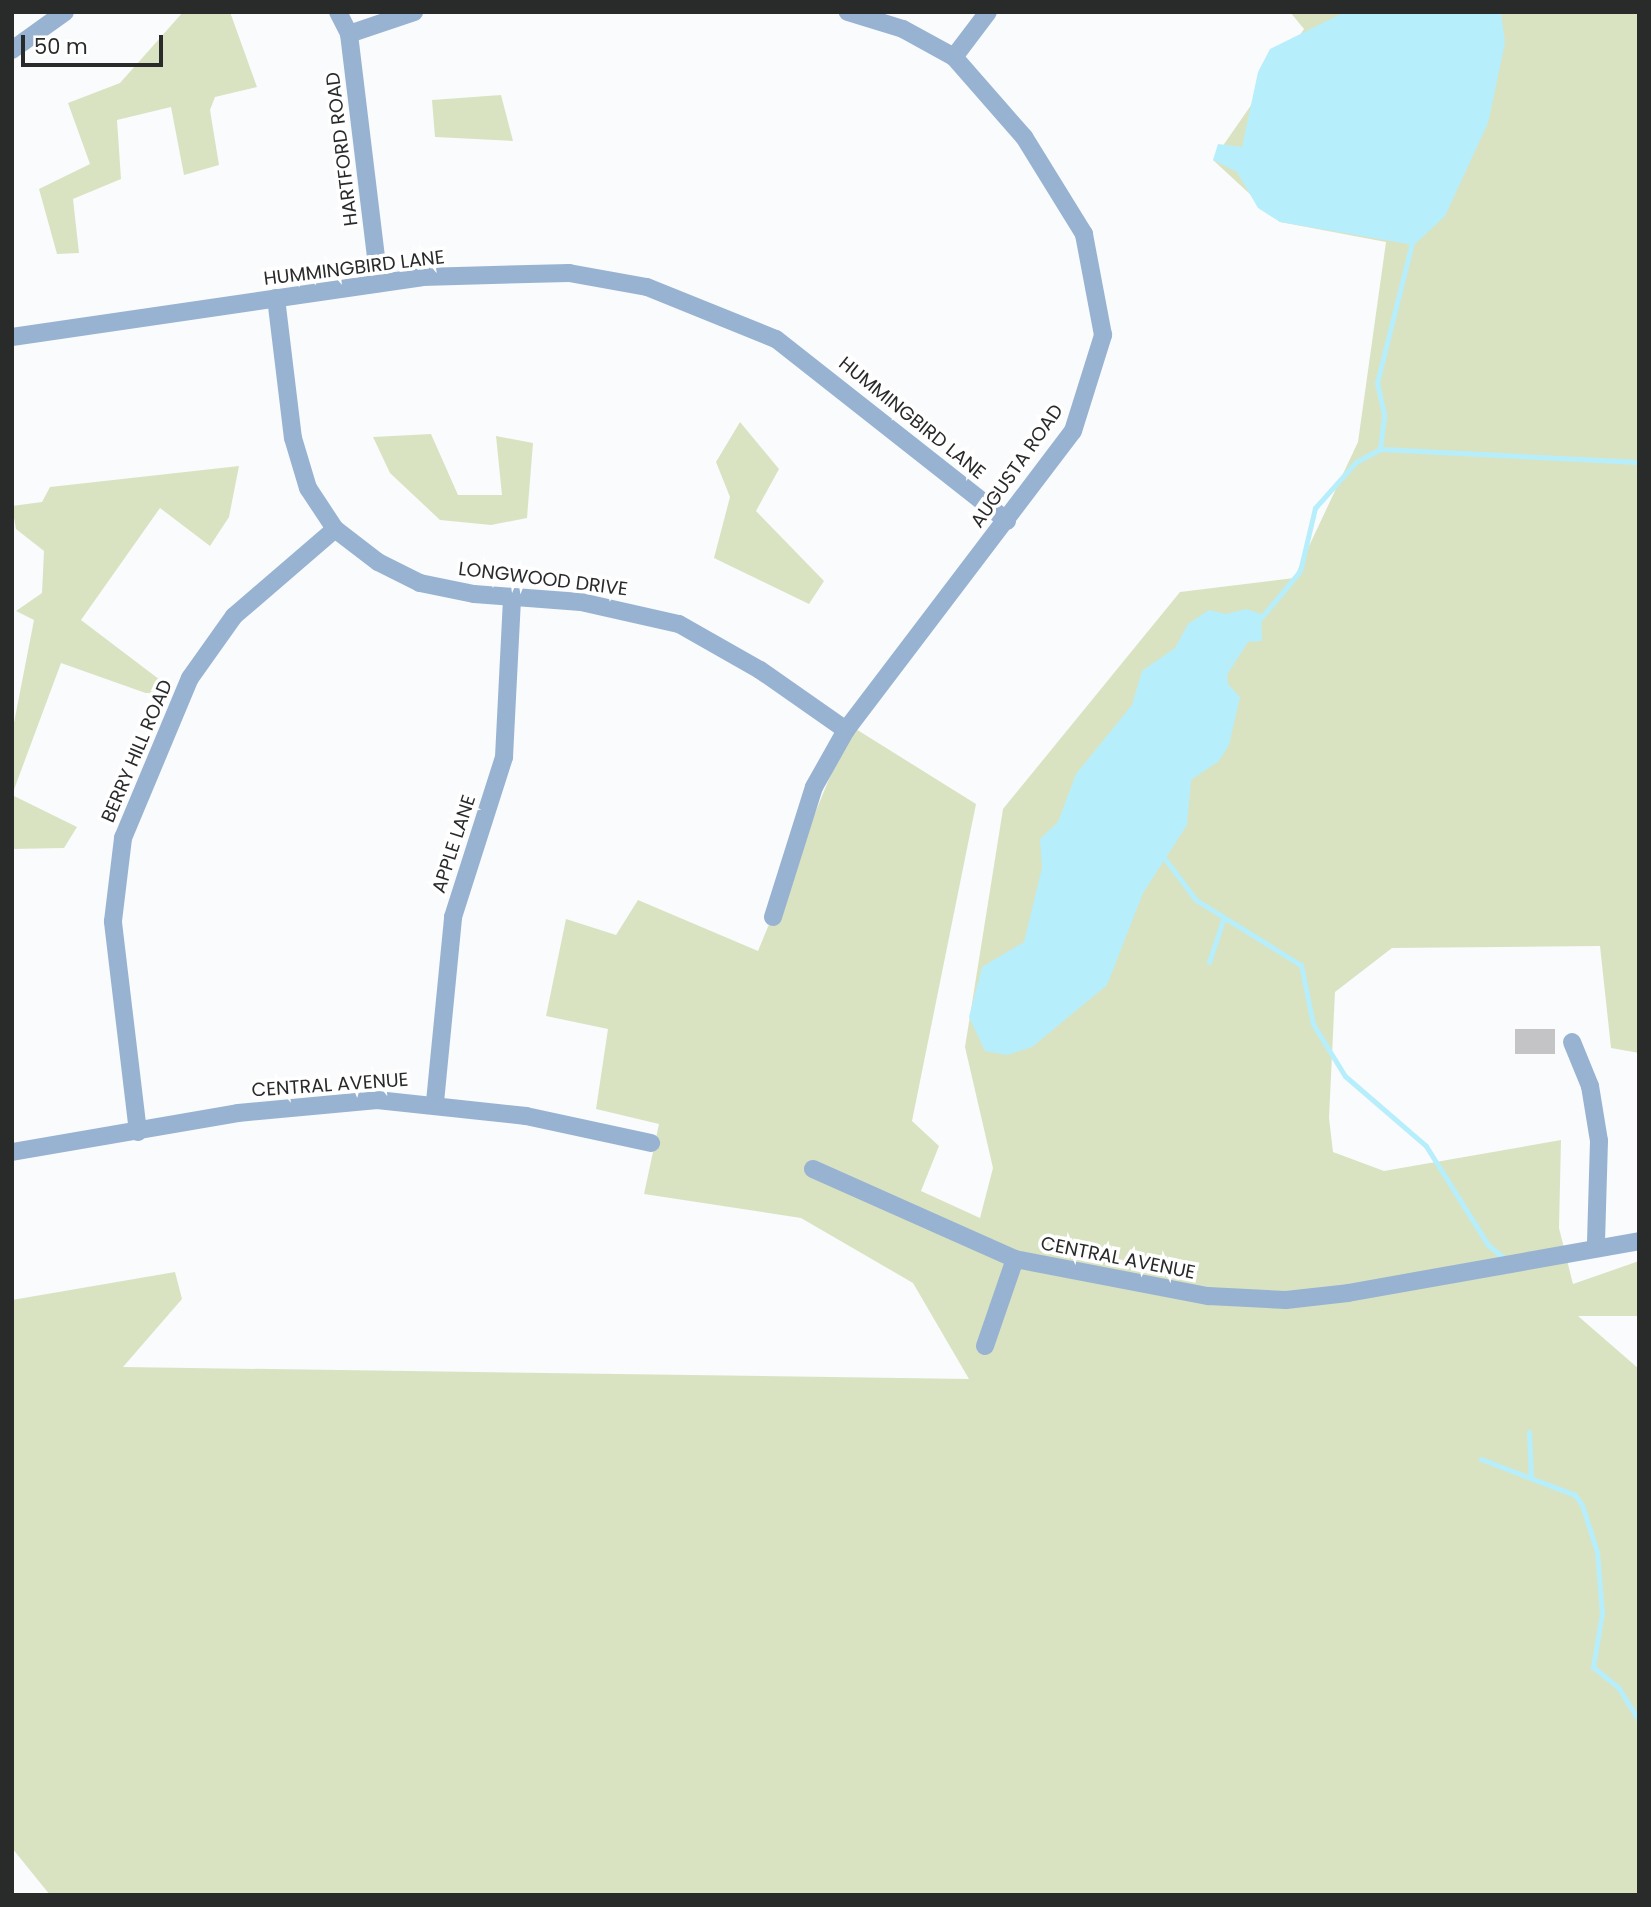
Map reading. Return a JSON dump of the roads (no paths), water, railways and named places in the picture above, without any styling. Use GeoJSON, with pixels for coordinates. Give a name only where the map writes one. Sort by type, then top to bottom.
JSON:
{"type":"FeatureCollection","features":[{"type":"Feature","properties":{"kind":"street"},"geometry":{"type":"LineString","coordinates":[[12,50],[65,12]]}},
{"type":"Feature","properties":{"kind":"street","name":"HARTFORD ROAD"},"geometry":{"type":"LineString","coordinates":[[338,12],[349,34],[379,284]]}},
{"type":"Feature","properties":{"kind":"street"},"geometry":{"type":"LineString","coordinates":[[349,34],[414,12]]}},
{"type":"Feature","properties":{"kind":"street","name":"AUGUSTA ROAD"},"geometry":{"type":"LineString","coordinates":[[773,917],[814,787],[846,730],[1073,431],[1103,335],[1084,234],[1024,137],[954,57],[903,29],[848,12]]}},
{"type":"Feature","properties":{"kind":"street"},"geometry":{"type":"LineString","coordinates":[[954,57],[988,12]]}},
{"type":"Feature","properties":{"kind":"street","name":"HUMMINGBIRD LANE"},"geometry":{"type":"LineString","coordinates":[[12,337],[379,284],[569,273],[647,287],[719,312],[776,339],[1007,521]]}},
{"type":"Feature","properties":{"kind":"street","name":"LONGWOOD DRIVE"},"geometry":{"type":"LineString","coordinates":[[276,299],[293,439],[308,488],[335,529],[378,562],[420,583],[512,599],[581,601],[679,624],[761,670],[846,730]]}},
{"type":"Feature","properties":{"kind":"street","name":"BERRY HILL ROAD"},"geometry":{"type":"LineString","coordinates":[[138,1132],[113,921],[123,838],[190,678],[234,616],[335,529]]}},
{"type":"Feature","properties":{"kind":"street","name":"APPLE LANE"},"geometry":{"type":"LineString","coordinates":[[435,1102],[453,917],[504,757],[512,599]]}},
{"type":"Feature","properties":{"kind":"street"},"geometry":{"type":"LineString","coordinates":[[1572,1042],[1590,1086],[1599,1141],[1596,1245]]}},
{"type":"Feature","properties":{"kind":"street","name":"CENTRAL AVENUE"},"geometry":{"type":"LineString","coordinates":[[12,1152],[303,1104],[435,1102],[651,1143]]}},
{"type":"Feature","properties":{"kind":"street","name":"CENTRAL AVENUE"},"geometry":{"type":"LineString","coordinates":[[813,1169],[1015,1259],[1154,1290],[1286,1300],[1596,1245],[1639,1241]]}},
{"type":"Feature","properties":{"kind":"street"},"geometry":{"type":"LineString","coordinates":[[985,1346],[1015,1259]]}},
{"type":"Feature","properties":{"kind":"water"},"geometry":{"type":"Polygon","coordinates":[[[1345,12],[1501,12],[1505,43],[1488,123],[1445,216],[1414,245],[1280,222],[1258,208],[1237,172],[1213,160],[1218,144],[1242,147],[1258,72],[1270,49],[1345,12]]]}},
{"type":"Feature","properties":{"kind":"water"},"geometry":{"type":"Polygon","coordinates":[[[1247,609],[1261,614],[1262,641],[1243,642],[1226,666],[1228,684],[1240,697],[1229,745],[1219,761],[1191,780],[1187,825],[1143,893],[1107,985],[1032,1047],[1007,1055],[985,1051],[969,1017],[982,967],[1024,942],[1042,868],[1040,839],[1058,822],[1076,774],[1132,705],[1142,671],[1175,648],[1188,624],[1209,610],[1226,614],[1247,609]]]}},
{"type":"Feature","properties":{"kind":"waterway"},"geometry":{"type":"LineString","coordinates":[[1380,449],[1384,415],[1377,383],[1413,239]]}},
{"type":"Feature","properties":{"kind":"waterway"},"geometry":{"type":"LineString","coordinates":[[1260,619],[1300,571],[1315,508],[1356,462],[1380,449],[1639,462]]}},
{"type":"Feature","properties":{"kind":"waterway"},"geometry":{"type":"LineString","coordinates":[[1223,675],[1248,636]]}},
{"type":"Feature","properties":{"kind":"waterway"},"geometry":{"type":"LineString","coordinates":[[1162,855],[1196,900],[1301,965],[1313,1024],[1345,1076],[1426,1146],[1488,1245],[1504,1258]]}},
{"type":"Feature","properties":{"kind":"waterway"},"geometry":{"type":"LineString","coordinates":[[1209,962],[1224,917]]}},
{"type":"Feature","properties":{"kind":"waterway"},"geometry":{"type":"LineString","coordinates":[[1529,1432],[1531,1478]]}},
{"type":"Feature","properties":{"kind":"waterway"},"geometry":{"type":"LineString","coordinates":[[1481,1459],[1575,1495],[1582,1505],[1597,1552],[1602,1613],[1593,1667],[1618,1687],[1639,1720]]}}]}
